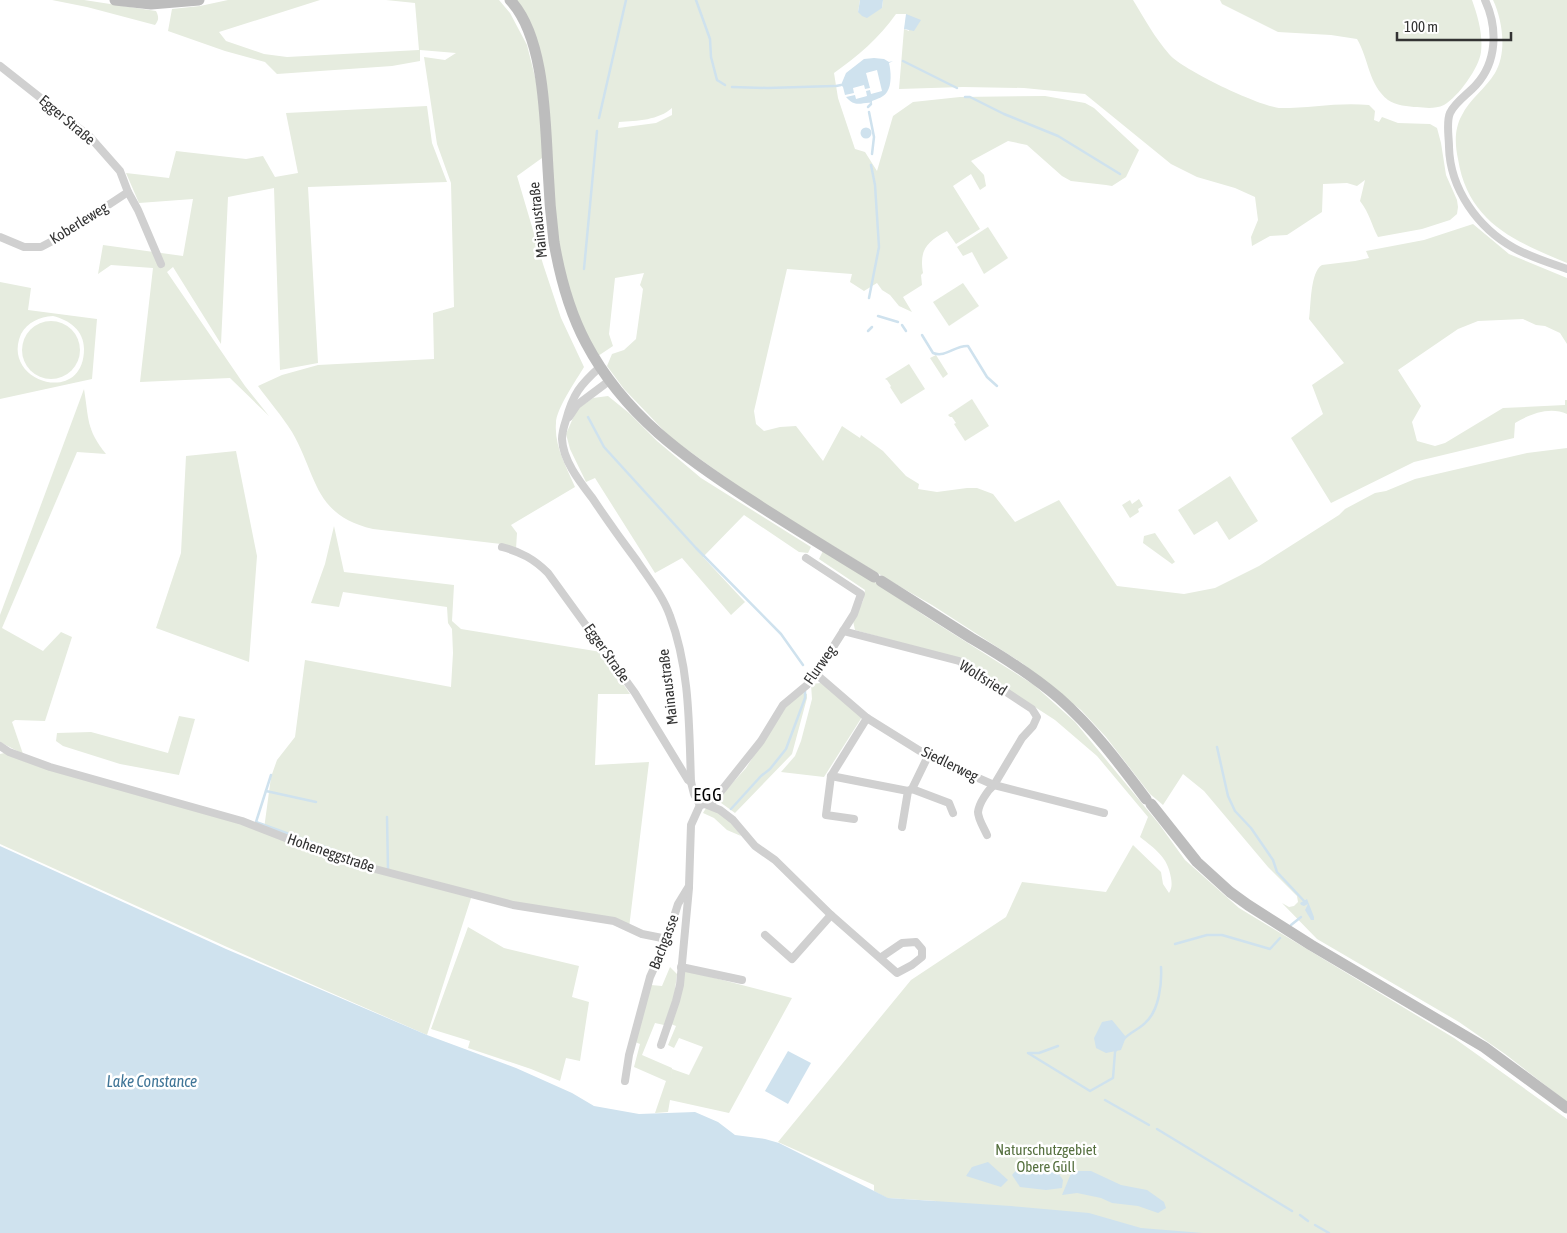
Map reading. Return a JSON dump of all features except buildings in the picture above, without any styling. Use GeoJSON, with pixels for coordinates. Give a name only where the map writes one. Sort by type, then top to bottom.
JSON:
{"type":"FeatureCollection","features":[{"type":"Feature","properties":{"kind":"main road"},"geometry":{"type":"LineString","coordinates":[[115,0],[151,4],[199,0]]}},
{"type":"Feature","properties":{"kind":"main road","name":"Mainaustraße"},"geometry":{"type":"LineString","coordinates":[[510,0],[527,26],[538,66],[546,131],[554,242],[560,277],[576,323],[600,368]]}},
{"type":"Feature","properties":{"kind":"main road"},"geometry":{"type":"LineString","coordinates":[[600,368],[645,422],[688,458],[766,510],[1001,656],[1033,677],[1059,698],[1083,720],[1106,746],[1198,862],[1230,892],[1276,924],[1484,1047],[1567,1108]]}},
{"type":"Feature","properties":{"kind":"street"},"geometry":{"type":"LineString","coordinates":[[1485,0],[1494,26],[1493,54],[1483,77],[1449,116],[1451,168],[1456,184],[1473,214],[1506,244],[1567,269]]}},
{"type":"Feature","properties":{"kind":"street","name":"Egger Straße"},"geometry":{"type":"LineString","coordinates":[[0,66],[90,137],[120,171],[160,264]]}},
{"type":"Feature","properties":{"kind":"street","name":"Koberleweg"},"geometry":{"type":"LineString","coordinates":[[0,237],[24,247],[41,247],[60,237],[128,192]]}},
{"type":"Feature","properties":{"kind":"street","name":"Mainaustraße"},"geometry":{"type":"LineString","coordinates":[[600,368],[576,392],[565,422],[562,438],[566,456],[583,485],[649,579],[670,616],[682,656],[687,700],[691,782],[694,794],[700,805]]}},
{"type":"Feature","properties":{"kind":"street"},"geometry":{"type":"LineString","coordinates":[[565,422],[577,405],[609,380]]}},
{"type":"Feature","properties":{"kind":"street","name":"Egger Straße"},"geometry":{"type":"LineString","coordinates":[[502,547],[525,555],[538,563],[573,604],[635,693],[691,782]]}},
{"type":"Feature","properties":{"kind":"street","name":"Flurweg"},"geometry":{"type":"LineString","coordinates":[[710,805],[762,741],[783,705],[807,685],[816,674],[854,614],[861,594],[806,558]]}},
{"type":"Feature","properties":{"kind":"street","name":"Wolfsried"},"geometry":{"type":"LineString","coordinates":[[843,631],[959,661],[1032,709],[1037,717],[1033,726],[1022,738],[994,785]]}},
{"type":"Feature","properties":{"kind":"street","name":"Siedlerweg"},"geometry":{"type":"LineString","coordinates":[[816,674],[867,718],[928,756],[994,785],[1104,813]]}},
{"type":"Feature","properties":{"kind":"street"},"geometry":{"type":"LineString","coordinates":[[854,819],[826,815],[831,776],[867,718]]}},
{"type":"Feature","properties":{"kind":"street","name":"Hoheneggstraße"},"geometry":{"type":"LineString","coordinates":[[0,746],[9,752],[50,767],[242,821],[375,869],[513,905],[614,921],[642,934],[667,940]]}},
{"type":"Feature","properties":{"kind":"street"},"geometry":{"type":"LineString","coordinates":[[902,827],[910,790],[928,756]]}},
{"type":"Feature","properties":{"kind":"street"},"geometry":{"type":"LineString","coordinates":[[831,776],[910,790],[949,803],[953,813]]}},
{"type":"Feature","properties":{"kind":"street"},"geometry":{"type":"LineString","coordinates":[[987,835],[978,813],[989,789],[994,785]]}},
{"type":"Feature","properties":{"kind":"street"},"geometry":{"type":"LineString","coordinates":[[700,805],[710,805],[733,820],[756,846],[775,860],[831,914],[880,958],[897,973],[922,957],[922,949],[916,942],[902,943],[880,958]]}},
{"type":"Feature","properties":{"kind":"street","name":"Bachgasse"},"geometry":{"type":"LineString","coordinates":[[626,1081],[629,1055],[642,1001],[667,940],[678,904],[689,886],[691,824],[700,805]]}},
{"type":"Feature","properties":{"kind":"street"},"geometry":{"type":"LineString","coordinates":[[660,1045],[680,985],[689,886]]}},
{"type":"Feature","properties":{"kind":"street"},"geometry":{"type":"LineString","coordinates":[[765,935],[792,959],[831,914]]}},
{"type":"Feature","properties":{"kind":"street"},"geometry":{"type":"LineString","coordinates":[[681,967],[742,980]]}},
{"type":"Feature","properties":{"kind":"green space"},"geometry":{"type":"Polygon","coordinates":[[[52,0],[84,0],[156,11],[158,20],[155,25],[52,0]]]}},
{"type":"Feature","properties":{"kind":"green space"},"geometry":{"type":"Polygon","coordinates":[[[228,0],[320,0],[219,32],[226,41],[264,54],[287,57],[419,50],[415,3],[386,0],[499,0],[510,13],[527,45],[537,85],[532,47],[512,0],[860,0],[858,12],[882,8],[883,0],[1133,0],[1159,41],[1176,61],[1240,95],[1257,102],[1281,108],[1347,104],[1369,105],[1375,111],[1374,120],[1379,122],[1382,117],[1398,123],[1430,124],[1437,128],[1446,175],[1457,200],[1458,207],[1457,214],[1450,220],[1422,229],[1378,237],[1360,201],[1365,180],[1357,186],[1347,183],[1323,184],[1322,212],[1287,235],[1270,236],[1252,246],[1251,237],[1258,220],[1255,197],[1235,188],[1197,177],[1171,164],[1085,94],[1024,88],[899,89],[904,29],[909,31],[906,14],[896,14],[868,46],[834,73],[838,98],[855,149],[865,152],[877,171],[893,116],[913,102],[960,97],[1045,96],[1085,103],[1094,108],[1139,150],[1126,177],[1112,186],[1071,181],[1062,176],[1027,145],[1008,141],[971,161],[984,175],[986,186],[980,190],[971,174],[953,186],[980,229],[956,244],[947,231],[934,239],[926,247],[922,258],[922,285],[903,297],[912,312],[899,306],[877,283],[864,291],[850,282],[852,274],[787,269],[754,411],[756,424],[764,431],[796,426],[823,461],[842,426],[860,438],[861,435],[883,451],[906,476],[919,484],[918,489],[937,492],[977,488],[993,494],[1015,522],[1059,500],[1117,586],[1184,594],[1215,588],[1259,566],[1339,515],[1345,509],[1375,493],[1386,491],[1415,479],[1527,453],[1567,448],[1567,1102],[1505,1054],[1459,1022],[1317,939],[1282,903],[1289,907],[1294,906],[1298,902],[1297,896],[1268,867],[1204,791],[1183,774],[1163,805],[1150,794],[1106,737],[1081,710],[1022,663],[932,605],[750,495],[671,438],[624,389],[607,366],[612,354],[624,350],[636,339],[643,289],[640,285],[644,273],[615,278],[609,334],[613,346],[595,358],[573,315],[542,158],[517,176],[561,318],[584,367],[559,410],[556,423],[559,448],[575,487],[511,525],[517,533],[516,549],[501,544],[373,529],[353,523],[339,514],[328,504],[320,492],[292,432],[258,386],[282,375],[318,365],[434,359],[433,313],[454,307],[451,183],[437,144],[424,57],[445,60],[456,53],[420,50],[420,61],[392,66],[277,74],[265,62],[225,51],[168,31],[172,9],[228,0]],[[672,108],[654,117],[619,122],[618,128],[656,123],[672,115],[672,108]]]}},
{"type":"Feature","properties":{"kind":"green space"},"geometry":{"type":"Polygon","coordinates":[[[1220,0],[1472,0],[1480,26],[1481,52],[1476,66],[1467,81],[1450,101],[1437,107],[1410,107],[1394,103],[1381,94],[1376,87],[1357,39],[1331,35],[1278,32],[1222,4],[1220,0]]]}},
{"type":"Feature","properties":{"kind":"green space"},"geometry":{"type":"Polygon","coordinates":[[[1493,0],[1567,0],[1567,263],[1529,246],[1496,226],[1483,214],[1472,199],[1463,181],[1456,148],[1459,120],[1473,99],[1495,73],[1501,56],[1501,27],[1493,0]]]}},
{"type":"Feature","properties":{"kind":"green space"},"geometry":{"type":"Polygon","coordinates":[[[427,106],[432,143],[447,182],[308,187],[318,363],[280,370],[274,188],[228,197],[221,344],[173,267],[167,272],[245,386],[269,416],[230,378],[140,382],[153,268],[111,265],[98,274],[103,245],[183,256],[193,199],[139,203],[126,173],[169,178],[176,151],[246,159],[263,156],[275,177],[298,173],[286,113],[427,106]]]}},
{"type":"Feature","properties":{"kind":"green space"},"geometry":{"type":"Polygon","coordinates":[[[1473,224],[1509,254],[1567,278],[1567,344],[1560,333],[1523,319],[1478,321],[1458,329],[1398,370],[1421,406],[1412,422],[1417,441],[1435,446],[1445,443],[1503,408],[1565,405],[1565,400],[1567,400],[1567,414],[1547,411],[1534,414],[1515,423],[1514,438],[1414,462],[1331,503],[1291,438],[1323,414],[1312,385],[1344,363],[1309,319],[1313,282],[1318,269],[1322,265],[1369,258],[1366,251],[1424,240],[1473,224]]]}},
{"type":"Feature","properties":{"kind":"green space"},"geometry":{"type":"Polygon","coordinates":[[[988,227],[1008,258],[984,274],[972,252],[963,256],[957,247],[988,227]]]}},
{"type":"Feature","properties":{"kind":"green space"},"geometry":{"type":"Polygon","coordinates":[[[0,282],[31,288],[28,310],[97,319],[92,379],[0,399],[0,282]],[[53,316],[39,319],[27,326],[21,334],[18,351],[22,365],[32,375],[45,381],[59,382],[71,378],[80,367],[84,349],[78,331],[65,320],[53,316]]]}},
{"type":"Feature","properties":{"kind":"green space"},"geometry":{"type":"Polygon","coordinates":[[[963,283],[979,306],[949,326],[933,302],[963,283]]]}},
{"type":"Feature","properties":{"kind":"green space"},"geometry":{"type":"Polygon","coordinates":[[[45,321],[57,321],[72,329],[80,344],[80,356],[72,371],[57,379],[45,379],[30,371],[22,356],[22,344],[30,329],[45,321]]]}},
{"type":"Feature","properties":{"kind":"green space"},"geometry":{"type":"Polygon","coordinates":[[[936,355],[948,374],[943,378],[930,358],[936,355]]]}},
{"type":"Feature","properties":{"kind":"green space"},"geometry":{"type":"Polygon","coordinates":[[[909,364],[925,389],[901,404],[885,379],[909,364]]]}},
{"type":"Feature","properties":{"kind":"green space"},"geometry":{"type":"Polygon","coordinates":[[[84,389],[92,430],[106,454],[77,452],[2,628],[43,651],[61,632],[72,637],[45,721],[15,720],[12,722],[23,754],[0,742],[0,615],[84,389]]]}},
{"type":"Feature","properties":{"kind":"green space"},"geometry":{"type":"Polygon","coordinates":[[[608,396],[701,478],[811,547],[808,553],[799,552],[744,515],[703,557],[745,602],[731,615],[682,558],[655,573],[595,478],[586,482],[570,449],[566,434],[577,409],[593,398],[608,396]]]}},
{"type":"Feature","properties":{"kind":"green space"},"geometry":{"type":"Polygon","coordinates":[[[972,399],[989,426],[965,441],[954,424],[956,423],[948,415],[972,399]]]}},
{"type":"Feature","properties":{"kind":"green space"},"geometry":{"type":"Polygon","coordinates":[[[236,451],[257,556],[249,662],[156,628],[181,553],[186,456],[236,451]]]}},
{"type":"Feature","properties":{"kind":"green space"},"geometry":{"type":"Polygon","coordinates":[[[1230,476],[1258,521],[1229,540],[1217,521],[1194,535],[1178,510],[1230,476]]]}},
{"type":"Feature","properties":{"kind":"green space"},"geometry":{"type":"Polygon","coordinates":[[[1139,499],[1143,506],[1138,509],[1139,512],[1130,518],[1122,505],[1130,500],[1132,504],[1139,499]]]}},
{"type":"Feature","properties":{"kind":"green space"},"geometry":{"type":"Polygon","coordinates":[[[334,526],[344,572],[454,585],[452,621],[461,629],[601,652],[630,694],[598,694],[595,765],[649,762],[629,928],[613,920],[472,895],[427,1035],[0,844],[0,754],[9,752],[264,829],[271,777],[277,760],[295,737],[305,660],[451,687],[452,629],[448,623],[447,607],[343,592],[339,607],[311,603],[325,564],[334,526]]]}},
{"type":"Feature","properties":{"kind":"green space"},"geometry":{"type":"Polygon","coordinates":[[[1155,533],[1175,562],[1172,564],[1143,543],[1144,536],[1155,533]]]}},
{"type":"Feature","properties":{"kind":"green space","name":"Naturschutzgebiet Obere Güll"},"geometry":{"type":"Polygon","coordinates":[[[823,551],[872,580],[1034,685],[1075,722],[1159,824],[1185,860],[1239,908],[1454,1038],[1567,1119],[1567,1233],[935,1233],[936,1201],[887,1198],[874,1191],[874,1185],[778,1142],[911,980],[1006,917],[1022,882],[1106,892],[1133,845],[1161,872],[1163,884],[1169,893],[1172,886],[1164,859],[1140,837],[1148,817],[1097,756],[1055,720],[962,660],[855,630],[853,621],[863,601],[865,590],[819,559],[823,551]]]}},
{"type":"Feature","properties":{"kind":"green space"},"geometry":{"type":"Polygon","coordinates":[[[821,683],[862,717],[824,777],[781,772],[795,756],[801,741],[812,699],[811,684],[821,683]]]}},
{"type":"Feature","properties":{"kind":"green space"},"geometry":{"type":"Polygon","coordinates":[[[803,692],[807,694],[807,698],[792,754],[735,813],[717,800],[746,768],[785,706],[803,692]]]}},
{"type":"Feature","properties":{"kind":"green space"},"geometry":{"type":"Polygon","coordinates":[[[179,716],[195,719],[179,775],[120,764],[63,746],[56,741],[57,733],[91,732],[168,753],[179,716]]]}},
{"type":"Feature","properties":{"kind":"green space"},"geometry":{"type":"Polygon","coordinates":[[[706,808],[712,808],[722,814],[731,822],[741,836],[727,830],[714,818],[703,813],[706,808]]]}},
{"type":"Feature","properties":{"kind":"green space"},"geometry":{"type":"Polygon","coordinates":[[[468,927],[504,948],[579,966],[572,997],[589,1002],[580,1061],[566,1058],[560,1081],[531,1069],[468,1048],[470,1041],[431,1029],[468,927]]]}},
{"type":"Feature","properties":{"kind":"green space"},"geometry":{"type":"Polygon","coordinates":[[[670,967],[677,974],[674,998],[664,1025],[655,1023],[642,1055],[672,1068],[671,1084],[672,1069],[689,1075],[703,1047],[679,1038],[674,1048],[668,1045],[676,1026],[671,1024],[684,970],[792,998],[729,1113],[670,1100],[668,1112],[655,1113],[666,1081],[634,1067],[640,1044],[635,1042],[651,985],[662,986],[670,967]]]}},
{"type":"Feature","properties":{"kind":"water"},"geometry":{"type":"Polygon","coordinates":[[[860,0],[883,0],[882,8],[867,18],[858,12],[860,0]]]}},
{"type":"Feature","properties":{"kind":"water"},"geometry":{"type":"Polygon","coordinates":[[[906,14],[921,20],[914,31],[904,29],[906,14]]]}},
{"type":"Feature","properties":{"kind":"water"},"geometry":{"type":"Polygon","coordinates":[[[864,59],[884,59],[889,62],[893,61],[889,63],[891,78],[889,89],[880,98],[872,101],[872,103],[853,103],[846,97],[855,95],[856,99],[867,96],[866,91],[870,90],[871,94],[882,91],[877,70],[866,73],[870,88],[865,89],[864,85],[853,88],[854,93],[845,95],[841,85],[846,73],[864,59]]]}},
{"type":"Feature","properties":{"kind":"water"},"geometry":{"type":"Polygon","coordinates":[[[866,127],[872,133],[866,139],[860,133],[866,127]]]}},
{"type":"Feature","properties":{"kind":"water","name":"Lake Constance"},"geometry":{"type":"Polygon","coordinates":[[[0,846],[226,949],[427,1035],[516,1068],[572,1093],[594,1106],[639,1114],[695,1112],[718,1122],[735,1135],[779,1143],[888,1198],[1089,1213],[1141,1228],[1203,1233],[0,1233],[0,846]]]}},
{"type":"Feature","properties":{"kind":"water"},"geometry":{"type":"Polygon","coordinates":[[[1307,899],[1314,920],[1311,920],[1305,910],[1308,904],[1304,906],[1300,903],[1307,899]]]}},
{"type":"Feature","properties":{"kind":"water"},"geometry":{"type":"Polygon","coordinates":[[[1112,1020],[1126,1037],[1121,1050],[1106,1053],[1096,1048],[1094,1038],[1102,1022],[1112,1020]]]}},
{"type":"Feature","properties":{"kind":"water"},"geometry":{"type":"Polygon","coordinates":[[[788,1051],[811,1063],[788,1104],[765,1091],[788,1051]]]}},
{"type":"Feature","properties":{"kind":"water"},"geometry":{"type":"Polygon","coordinates":[[[988,1162],[1008,1180],[1001,1187],[966,1176],[972,1167],[988,1162]]]}},
{"type":"Feature","properties":{"kind":"water"},"geometry":{"type":"Polygon","coordinates":[[[1031,1164],[1057,1171],[1063,1180],[1062,1188],[1046,1190],[1020,1187],[1012,1175],[1020,1166],[1031,1164]]]}},
{"type":"Feature","properties":{"kind":"water"},"geometry":{"type":"Polygon","coordinates":[[[1072,1171],[1091,1171],[1121,1185],[1147,1190],[1164,1202],[1166,1208],[1158,1213],[1138,1206],[1112,1203],[1101,1198],[1077,1193],[1062,1195],[1072,1171]]]}},
{"type":"Feature","properties":{"kind":"waterway"},"geometry":{"type":"LineString","coordinates":[[599,118],[626,0]]}},
{"type":"Feature","properties":{"kind":"waterway"},"geometry":{"type":"LineString","coordinates":[[696,0],[710,39],[711,57],[717,80],[725,85]]}},
{"type":"Feature","properties":{"kind":"waterway"},"geometry":{"type":"LineString","coordinates":[[903,61],[957,88]]}},
{"type":"Feature","properties":{"kind":"waterway"},"geometry":{"type":"LineString","coordinates":[[836,86],[841,85]]}},
{"type":"Feature","properties":{"kind":"waterway"},"geometry":{"type":"LineString","coordinates":[[732,87],[834,86]]}},
{"type":"Feature","properties":{"kind":"waterway"},"geometry":{"type":"LineString","coordinates":[[965,97],[970,97],[1004,114],[1058,136],[1120,174]]}},
{"type":"Feature","properties":{"kind":"waterway"},"geometry":{"type":"LineString","coordinates":[[868,107],[871,104]]}},
{"type":"Feature","properties":{"kind":"waterway"},"geometry":{"type":"LineString","coordinates":[[869,112],[874,137],[872,154]]}},
{"type":"Feature","properties":{"kind":"waterway"},"geometry":{"type":"LineString","coordinates":[[584,269],[597,131]]}},
{"type":"Feature","properties":{"kind":"waterway"},"geometry":{"type":"LineString","coordinates":[[869,298],[879,247],[875,185],[871,165]]}},
{"type":"Feature","properties":{"kind":"waterway"},"geometry":{"type":"LineString","coordinates":[[878,316],[898,322]]}},
{"type":"Feature","properties":{"kind":"waterway"},"geometry":{"type":"LineString","coordinates":[[902,325],[906,331]]}},
{"type":"Feature","properties":{"kind":"waterway"},"geometry":{"type":"LineString","coordinates":[[868,331],[872,327]]}},
{"type":"Feature","properties":{"kind":"waterway"},"geometry":{"type":"LineString","coordinates":[[922,335],[933,353],[942,354],[959,347],[968,346],[987,377],[997,386]]}},
{"type":"Feature","properties":{"kind":"waterway"},"geometry":{"type":"LineString","coordinates":[[588,417],[604,447],[696,548],[781,634],[803,665]]}},
{"type":"Feature","properties":{"kind":"waterway"},"geometry":{"type":"LineString","coordinates":[[731,809],[761,776],[770,769],[786,749],[805,698],[805,691]]}},
{"type":"Feature","properties":{"kind":"waterway"},"geometry":{"type":"LineString","coordinates":[[1217,747],[1228,796],[1235,811],[1251,828],[1273,860],[1277,872],[1305,902]]}},
{"type":"Feature","properties":{"kind":"waterway"},"geometry":{"type":"LineString","coordinates":[[271,775],[256,822],[358,859]]}},
{"type":"Feature","properties":{"kind":"waterway"},"geometry":{"type":"LineString","coordinates":[[266,791],[316,802]]}},
{"type":"Feature","properties":{"kind":"waterway"},"geometry":{"type":"LineString","coordinates":[[387,817],[388,869]]}},
{"type":"Feature","properties":{"kind":"waterway"},"geometry":{"type":"LineString","coordinates":[[1291,925],[1301,917]]}},
{"type":"Feature","properties":{"kind":"waterway"},"geometry":{"type":"LineString","coordinates":[[1175,944],[1207,935],[1222,935],[1270,949],[1280,938]]}},
{"type":"Feature","properties":{"kind":"waterway"},"geometry":{"type":"LineString","coordinates":[[1124,1039],[1144,1024],[1154,1011],[1160,989],[1161,967]]}},
{"type":"Feature","properties":{"kind":"waterway"},"geometry":{"type":"LineString","coordinates":[[1029,1053],[1039,1053],[1058,1046]]}},
{"type":"Feature","properties":{"kind":"waterway"},"geometry":{"type":"LineString","coordinates":[[1028,1053],[1090,1091],[1113,1078],[1116,1050]]}},
{"type":"Feature","properties":{"kind":"waterway"},"geometry":{"type":"LineString","coordinates":[[1105,1100],[1149,1125]]}},
{"type":"Feature","properties":{"kind":"waterway"},"geometry":{"type":"LineString","coordinates":[[1157,1129],[1292,1211]]}},
{"type":"Feature","properties":{"kind":"waterway"},"geometry":{"type":"LineString","coordinates":[[1300,1215],[1308,1221]]}},
{"type":"Feature","properties":{"kind":"waterway"},"geometry":{"type":"LineString","coordinates":[[1315,1225],[1329,1233]]}},
{"type":"Feature","properties":{"kind":"district","name":"EGG"},"geometry":{"type":"Point","coordinates":[708,795]}}]}
